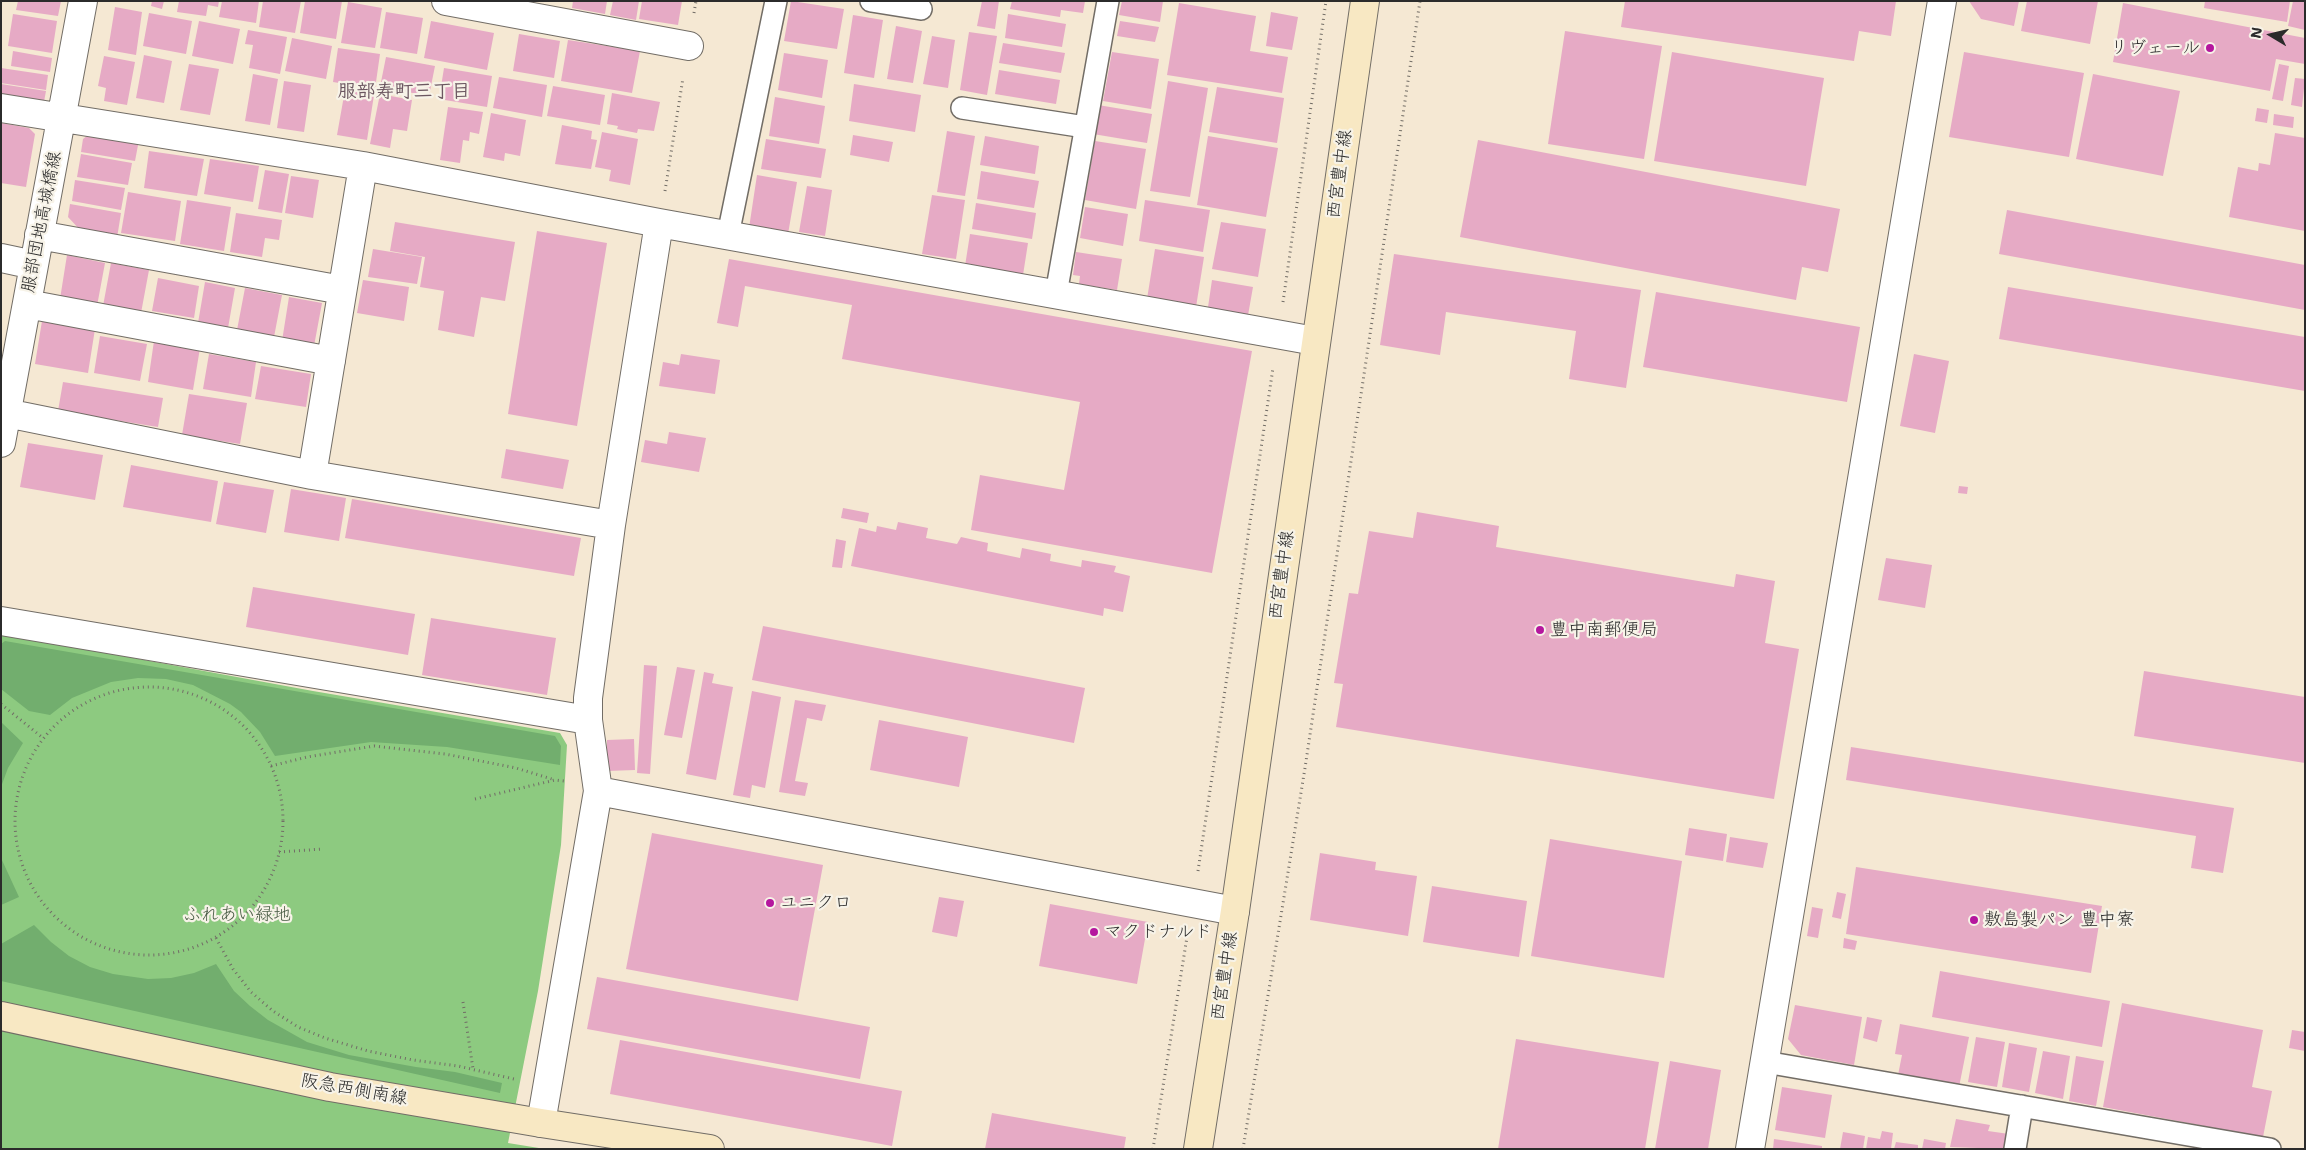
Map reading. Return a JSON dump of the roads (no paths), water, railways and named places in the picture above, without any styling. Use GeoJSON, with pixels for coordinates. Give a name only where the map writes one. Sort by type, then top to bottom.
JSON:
{"type":"FeatureCollection","features":[{"type":"Feature","properties":{"kind":"main road","name":"西宮豊中線"},"geometry":{"type":"LineString","coordinates":[[1198,1149],[1235,911],[1365,1]]}},
{"type":"Feature","properties":{"kind":"main road","name":"阪急西側南線"},"geometry":{"type":"LineString","coordinates":[[1,1016],[330,1087],[541,1123],[710,1149]]}},
{"type":"Feature","properties":{"kind":"street","name":"服部団地高城橋線"},"geometry":{"type":"LineString","coordinates":[[1,443],[4,413],[27,304],[83,1]]}},
{"type":"Feature","properties":{"kind":"street"},"geometry":{"type":"LineString","coordinates":[[446,1],[689,46]]}},
{"type":"Feature","properties":{"kind":"street"},"geometry":{"type":"LineString","coordinates":[[1750,1149],[1942,1]]}},
{"type":"Feature","properties":{"kind":"street"},"geometry":{"type":"LineString","coordinates":[[1,108],[363,166],[728,236],[1315,341]]}},
{"type":"Feature","properties":{"kind":"street"},"geometry":{"type":"LineString","coordinates":[[312,475],[363,166]]}},
{"type":"Feature","properties":{"kind":"street"},"geometry":{"type":"LineString","coordinates":[[541,1123],[598,791],[588,720],[588,698],[611,525],[659,223]]}},
{"type":"Feature","properties":{"kind":"street"},"geometry":{"type":"LineString","coordinates":[[40,235],[342,290]]}},
{"type":"Feature","properties":{"kind":"street"},"geometry":{"type":"LineString","coordinates":[[1,258],[34,265]]}},
{"type":"Feature","properties":{"kind":"street"},"geometry":{"type":"LineString","coordinates":[[27,304],[331,361]]}},
{"type":"Feature","properties":{"kind":"street"},"geometry":{"type":"LineString","coordinates":[[4,413],[312,475],[611,525]]}},
{"type":"Feature","properties":{"kind":"street"},"geometry":{"type":"LineString","coordinates":[[1,621],[588,720]]}},
{"type":"Feature","properties":{"kind":"street"},"geometry":{"type":"LineString","coordinates":[[598,791],[1235,911]]}},
{"type":"Feature","properties":{"kind":"lane"},"geometry":{"type":"LineString","coordinates":[[728,236],[776,1]]}},
{"type":"Feature","properties":{"kind":"lane"},"geometry":{"type":"LineString","coordinates":[[871,1],[921,9]]}},
{"type":"Feature","properties":{"kind":"lane"},"geometry":{"type":"LineString","coordinates":[[1056,294],[1108,1]]}},
{"type":"Feature","properties":{"kind":"lane"},"geometry":{"type":"LineString","coordinates":[[962,108],[1085,127]]}},
{"type":"Feature","properties":{"kind":"lane"},"geometry":{"type":"LineString","coordinates":[[1765,1062],[2270,1149]]}},
{"type":"Feature","properties":{"kind":"lane"},"geometry":{"type":"LineString","coordinates":[[2015,1149],[2022,1106]]}},
{"type":"Feature","properties":{"kind":"place","name":"リヴェール"},"geometry":{"type":"Point","coordinates":[2210,48]}},
{"type":"Feature","properties":{"kind":"place","name":"豊中南郵便局"},"geometry":{"type":"Point","coordinates":[1540,630]}},
{"type":"Feature","properties":{"kind":"place","name":"ユニクロ"},"geometry":{"type":"Point","coordinates":[770,903]}},
{"type":"Feature","properties":{"kind":"place","name":"敷島製パン 豊中寮"},"geometry":{"type":"Point","coordinates":[1974,920]}},
{"type":"Feature","properties":{"kind":"place","name":"マクドナルド"},"geometry":{"type":"Point","coordinates":[1094,932]}},
{"type":"Feature","properties":{"kind":"district","name":"服部寿町三丁目"},"geometry":{"type":"Point","coordinates":[404,92]}},
{"type":"Feature","properties":{"kind":"park label","name":"ふれあい緑地"},"geometry":{"type":"Point","coordinates":[237,915]}}]}
